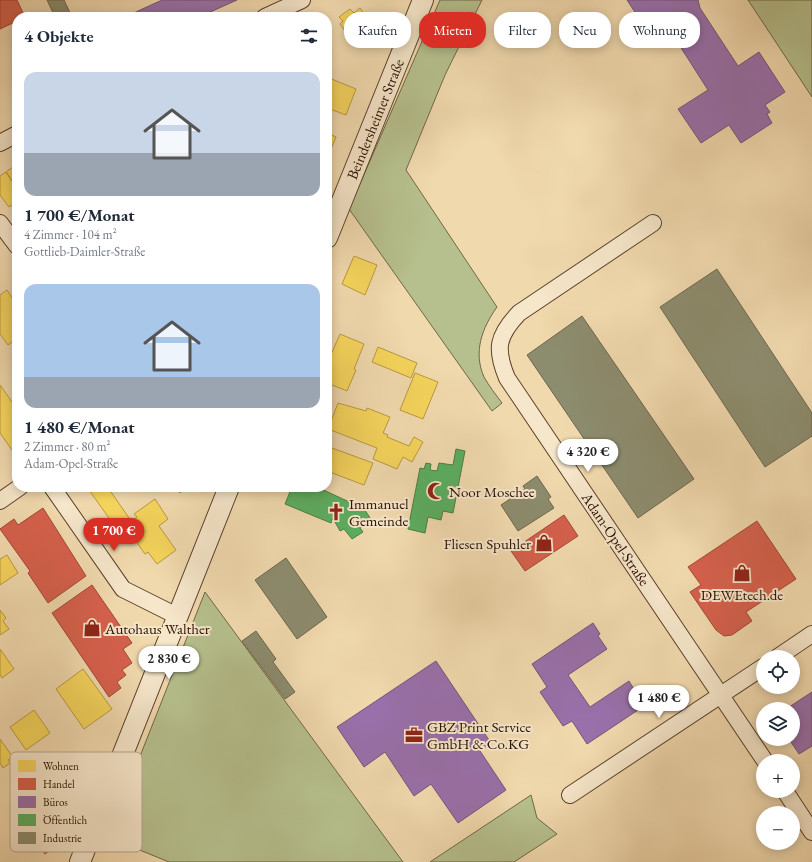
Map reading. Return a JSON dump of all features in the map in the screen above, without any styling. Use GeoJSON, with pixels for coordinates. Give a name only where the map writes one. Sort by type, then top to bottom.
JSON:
{"type":"FeatureCollection","features":[{"type":"Feature","properties":{"kind":"street"},"geometry":{"type":"LineString","coordinates":[[276,12],[302,0]]}},
{"type":"Feature","properties":{"kind":"street","name":"Beindersheimer Straße"},"geometry":{"type":"LineString","coordinates":[[332,226],[423,0]]}},
{"type":"Feature","properties":{"kind":"street"},"geometry":{"type":"LineString","coordinates":[[0,143],[12,137]]}},
{"type":"Feature","properties":{"kind":"street"},"geometry":{"type":"LineString","coordinates":[[0,222],[12,239]]}},
{"type":"Feature","properties":{"kind":"street","name":"Adam-Opel-Straße"},"geometry":{"type":"LineString","coordinates":[[653,223],[518,313],[506,326],[499,344],[500,361],[507,378],[760,754]]}},
{"type":"Feature","properties":{"kind":"street"},"geometry":{"type":"LineString","coordinates":[[0,501],[13,492]]}},
{"type":"Feature","properties":{"kind":"street"},"geometry":{"type":"LineString","coordinates":[[55,492],[123,589],[177,616]]}},
{"type":"Feature","properties":{"kind":"street"},"geometry":{"type":"LineString","coordinates":[[123,752],[227,492]]}},
{"type":"Feature","properties":{"kind":"street"},"geometry":{"type":"LineString","coordinates":[[788,650],[812,634]]}},
{"type":"Feature","properties":{"kind":"street"},"geometry":{"type":"LineString","coordinates":[[570,795],[756,672]]}},
{"type":"Feature","properties":{"kind":"street"},"geometry":{"type":"LineString","coordinates":[[790,798],[812,832]]}},
{"type":"Feature","properties":{"kind":"street"},"geometry":{"type":"LineString","coordinates":[[80,862],[84,852]]}},
{"type":"Feature","properties":{"kind":"green space"},"geometry":{"type":"Polygon","coordinates":[[[440,0],[482,0],[476,12],[435,12],[440,0]]]}},
{"type":"Feature","properties":{"kind":"green space"},"geometry":{"type":"Polygon","coordinates":[[[748,0],[812,0],[812,97],[748,0]]]}},
{"type":"Feature","properties":{"kind":"green space"},"geometry":{"type":"Polygon","coordinates":[[[419,48],[458,48],[445,75],[406,170],[497,307],[483,332],[479,349],[479,358],[484,377],[502,403],[492,411],[349,209],[419,48]]]}},
{"type":"Feature","properties":{"kind":"green space"},"geometry":{"type":"Polygon","coordinates":[[[205,592],[403,862],[169,862],[142,851],[142,752],[205,592]]]}},
{"type":"Feature","properties":{"kind":"green space"},"geometry":{"type":"Polygon","coordinates":[[[531,795],[537,818],[557,834],[514,862],[430,862],[531,795]]]}},
{"type":"Feature","properties":{"kind":"building: Wohnen"},"geometry":{"type":"Polygon","coordinates":[[[360,8],[363,12],[355,12],[360,8]]]}},
{"type":"Feature","properties":{"kind":"building: Wohnen"},"geometry":{"type":"Polygon","coordinates":[[[350,9],[353,12],[346,12],[350,9]]]}},
{"type":"Feature","properties":{"kind":"building: Wohnen"},"geometry":{"type":"Polygon","coordinates":[[[344,13],[344,29],[340,24],[343,21],[339,17],[344,13]]]}},
{"type":"Feature","properties":{"kind":"building: Wohnen"},"geometry":{"type":"Polygon","coordinates":[[[332,79],[356,89],[346,115],[332,110],[332,79]]]}},
{"type":"Feature","properties":{"kind":"building: Wohnen"},"geometry":{"type":"Polygon","coordinates":[[[332,135],[336,137],[332,147],[332,135]]]}},
{"type":"Feature","properties":{"kind":"building: Wohnen"},"geometry":{"type":"Polygon","coordinates":[[[12,168],[12,181],[6,172],[12,168]]]}},
{"type":"Feature","properties":{"kind":"building: Wohnen"},"geometry":{"type":"Polygon","coordinates":[[[6,172],[12,181],[12,205],[9,207],[0,195],[0,176],[6,172]]]}},
{"type":"Feature","properties":{"kind":"building: Wohnen"},"geometry":{"type":"Polygon","coordinates":[[[354,256],[377,265],[365,295],[342,284],[354,256]]]}},
{"type":"Feature","properties":{"kind":"building: Wohnen"},"geometry":{"type":"Polygon","coordinates":[[[7,290],[12,298],[12,342],[8,345],[0,334],[0,295],[7,290]]]}},
{"type":"Feature","properties":{"kind":"building: Wohnen"},"geometry":{"type":"Polygon","coordinates":[[[340,334],[364,344],[354,369],[356,370],[347,391],[332,385],[332,352],[340,334]]]}},
{"type":"Feature","properties":{"kind":"building: Wohnen"},"geometry":{"type":"Polygon","coordinates":[[[378,347],[417,363],[411,378],[372,362],[378,347]]]}},
{"type":"Feature","properties":{"kind":"building: Wohnen"},"geometry":{"type":"Polygon","coordinates":[[[415,373],[438,382],[423,419],[400,410],[415,373]]]}},
{"type":"Feature","properties":{"kind":"building: Wohnen"},"geometry":{"type":"Polygon","coordinates":[[[0,385],[12,402],[12,450],[0,433],[0,385]]]}},
{"type":"Feature","properties":{"kind":"building: Wohnen"},"geometry":{"type":"Polygon","coordinates":[[[338,403],[366,411],[367,408],[390,417],[383,433],[388,435],[387,437],[409,446],[414,437],[423,442],[412,462],[403,457],[397,469],[373,459],[377,448],[332,431],[332,419],[338,403]]]}},
{"type":"Feature","properties":{"kind":"building: Wohnen"},"geometry":{"type":"Polygon","coordinates":[[[332,448],[373,463],[364,485],[332,473],[332,448]]]}},
{"type":"Feature","properties":{"kind":"building: Wohnen"},"geometry":{"type":"Polygon","coordinates":[[[91,492],[111,492],[129,518],[116,528],[91,492]]]}},
{"type":"Feature","properties":{"kind":"building: Wohnen"},"geometry":{"type":"Polygon","coordinates":[[[155,499],[168,519],[159,526],[176,550],[157,564],[148,552],[145,554],[125,526],[137,517],[134,514],[155,499]]]}},
{"type":"Feature","properties":{"kind":"building: Wohnen"},"geometry":{"type":"Polygon","coordinates":[[[7,555],[18,573],[0,585],[0,559],[7,555]]]}},
{"type":"Feature","properties":{"kind":"building: Wohnen"},"geometry":{"type":"Polygon","coordinates":[[[0,610],[6,618],[3,621],[9,629],[0,635],[0,610]]]}},
{"type":"Feature","properties":{"kind":"building: Wohnen"},"geometry":{"type":"Polygon","coordinates":[[[0,649],[14,669],[2,678],[0,675],[0,649]]]}},
{"type":"Feature","properties":{"kind":"building: Wohnen"},"geometry":{"type":"Polygon","coordinates":[[[83,669],[112,709],[84,729],[56,689],[83,669]]]}},
{"type":"Feature","properties":{"kind":"building: Wohnen"},"geometry":{"type":"Polygon","coordinates":[[[34,710],[50,733],[26,750],[10,727],[34,710]]]}},
{"type":"Feature","properties":{"kind":"building: Wohnen"},"geometry":{"type":"Polygon","coordinates":[[[0,739],[10,753],[10,758],[8,760],[10,763],[3,768],[0,763],[0,739]]]}},
{"type":"Feature","properties":{"kind":"building: Handel"},"geometry":{"type":"Polygon","coordinates":[[[0,0],[17,0],[23,12],[12,12],[12,23],[0,29],[0,0]]]}},
{"type":"Feature","properties":{"kind":"building: Handel"},"geometry":{"type":"Polygon","coordinates":[[[43,508],[86,576],[48,603],[28,573],[30,571],[0,529],[14,519],[18,525],[43,508]]]}},
{"type":"Feature","properties":{"kind":"building: Handel","name":"Fliesen Spuhler"},"geometry":{"type":"Polygon","coordinates":[[[564,515],[578,536],[525,571],[511,551],[564,515]]]}},
{"type":"Feature","properties":{"kind":"building: Handel","name":"DEWEtech.de"},"geometry":{"type":"Polygon","coordinates":[[[757,521],[796,579],[746,612],[752,621],[732,635],[724,636],[716,630],[690,592],[701,585],[688,567],[757,521]]]}},
{"type":"Feature","properties":{"kind":"building: Handel","name":"Autohaus Walther"},"geometry":{"type":"Polygon","coordinates":[[[92,585],[132,643],[123,649],[132,663],[122,670],[126,675],[117,682],[121,688],[109,697],[52,613],[92,585]]]}},
{"type":"Feature","properties":{"kind":"building: Büros"},"geometry":{"type":"Polygon","coordinates":[[[162,0],[237,0],[210,12],[136,12],[162,0]]]}},
{"type":"Feature","properties":{"kind":"building: Büros"},"geometry":{"type":"Polygon","coordinates":[[[627,0],[698,0],[700,8],[738,66],[759,52],[785,92],[765,105],[770,112],[767,114],[772,123],[741,143],[729,125],[701,143],[678,109],[708,90],[681,48],[700,48],[700,12],[635,12],[627,0]]]}},
{"type":"Feature","properties":{"kind":"building: Büros"},"geometry":{"type":"Polygon","coordinates":[[[593,623],[600,634],[598,636],[607,649],[568,675],[590,707],[629,681],[638,696],[640,695],[647,704],[587,744],[572,721],[563,726],[540,692],[547,687],[532,664],[593,623]]]}},
{"type":"Feature","properties":{"kind":"building: Büros","name":"GBZ Print Service GmbH & Co.KG"},"geometry":{"type":"Polygon","coordinates":[[[436,661],[491,743],[480,751],[506,790],[458,823],[431,784],[414,796],[385,752],[364,767],[337,727],[436,661]]]}},
{"type":"Feature","properties":{"kind":"building: Büros"},"geometry":{"type":"Polygon","coordinates":[[[812,692],[812,746],[799,754],[794,746],[800,746],[800,702],[797,702],[812,692]]]}},
{"type":"Feature","properties":{"kind":"building: Öffentlich","name":"Noor Moschee"},"geometry":{"type":"Polygon","coordinates":[[[456,449],[465,451],[453,513],[443,511],[441,520],[428,517],[425,533],[408,529],[420,468],[424,469],[426,463],[431,464],[430,470],[437,471],[439,463],[453,465],[456,449]]]}},
{"type":"Feature","properties":{"kind":"building: Öffentlich","name":"Immanuel Gemeinde"},"geometry":{"type":"Polygon","coordinates":[[[290,492],[328,492],[358,506],[361,504],[372,521],[360,528],[363,532],[352,539],[344,529],[340,531],[335,522],[337,520],[332,519],[331,523],[285,504],[290,492]]]}},
{"type":"Feature","properties":{"kind":"building: Industrie"},"geometry":{"type":"Polygon","coordinates":[[[47,0],[64,0],[70,12],[53,12],[47,0]]]}},
{"type":"Feature","properties":{"kind":"building: Industrie"},"geometry":{"type":"Polygon","coordinates":[[[717,269],[812,413],[812,436],[765,467],[660,307],[717,269]]]}},
{"type":"Feature","properties":{"kind":"building: Industrie"},"geometry":{"type":"Polygon","coordinates":[[[582,316],[694,479],[638,518],[527,355],[582,316]]]}},
{"type":"Feature","properties":{"kind":"building: Industrie"},"geometry":{"type":"Polygon","coordinates":[[[537,476],[551,497],[548,499],[554,508],[518,531],[501,505],[525,489],[523,486],[537,476]]]}},
{"type":"Feature","properties":{"kind":"building: Industrie"},"geometry":{"type":"Polygon","coordinates":[[[286,558],[327,617],[297,639],[255,580],[286,558]]]}},
{"type":"Feature","properties":{"kind":"building: Industrie"},"geometry":{"type":"Polygon","coordinates":[[[256,631],[276,659],[273,662],[295,692],[285,699],[242,641],[256,631]]]}},
{"type":"Feature","properties":{"kind":"place","name":"Noor Moschee"},"geometry":{"type":"Point","coordinates":[436,491]}},
{"type":"Feature","properties":{"kind":"place","name":"Immanuel Gemeinde"},"geometry":{"type":"Point","coordinates":[336,512]}},
{"type":"Feature","properties":{"kind":"place","name":"Fliesen Spuhler"},"geometry":{"type":"Point","coordinates":[544,543]}},
{"type":"Feature","properties":{"kind":"place","name":"DEWEtech.de"},"geometry":{"type":"Point","coordinates":[742,573]}},
{"type":"Feature","properties":{"kind":"place","name":"Autohaus Walther"},"geometry":{"type":"Point","coordinates":[92,628]}},
{"type":"Feature","properties":{"kind":"place","name":"GBZ Print Service GmbH & Co.KG"},"geometry":{"type":"Point","coordinates":[414,735]}}]}
